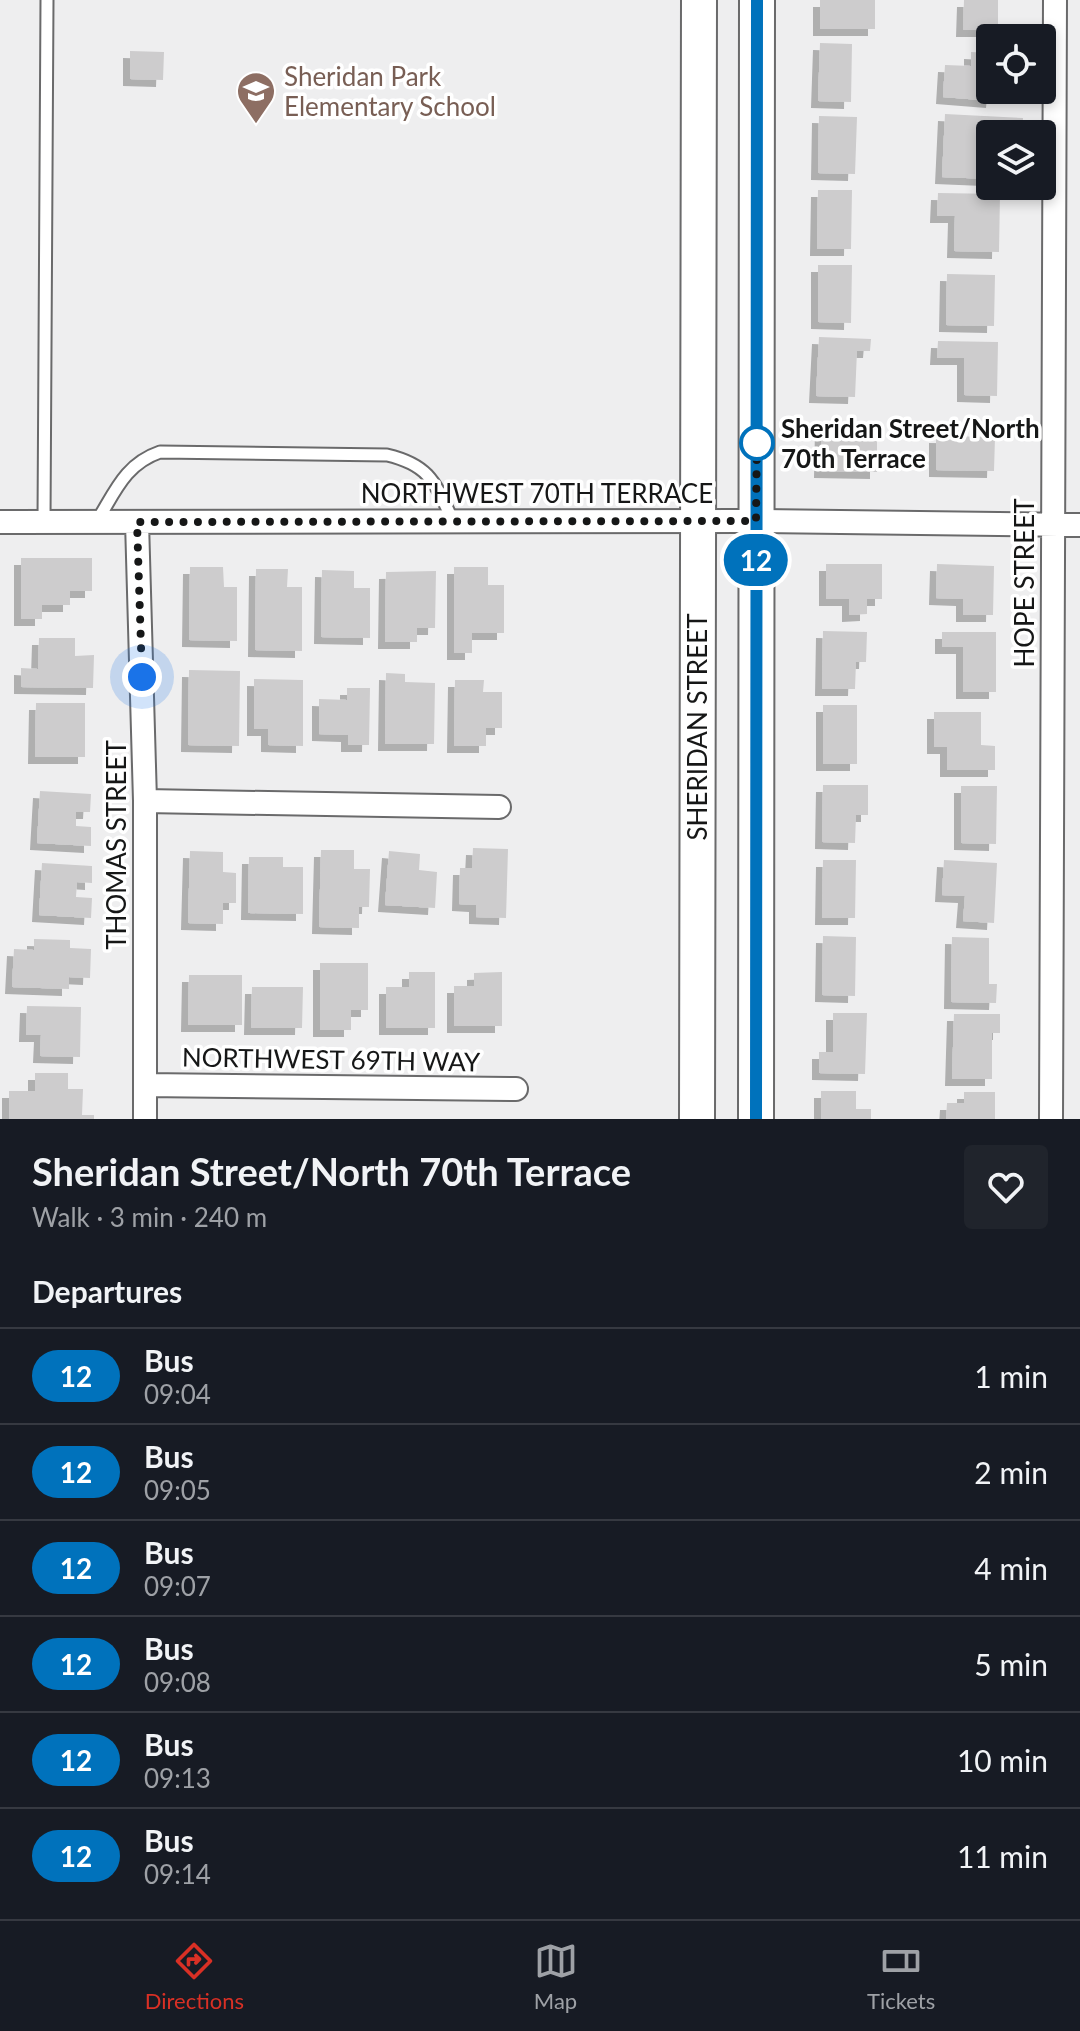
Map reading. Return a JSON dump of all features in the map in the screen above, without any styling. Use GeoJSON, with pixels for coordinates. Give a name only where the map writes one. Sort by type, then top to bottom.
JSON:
{"type":"FeatureCollection","features":[{"type":"Feature","properties":{"kind":"main road","name":"SHERIDAN STREET"},"geometry":{"type":"LineString","coordinates":[[697,1119],[699,0]]}},
{"type":"Feature","properties":{"kind":"main road"},"geometry":{"type":"LineString","coordinates":[[756,1119],[757,0]]}},
{"type":"Feature","properties":{"kind":"street","name":"HOPE STREET"},"geometry":{"type":"LineString","coordinates":[[1051,1119],[1055,0]]}},
{"type":"Feature","properties":{"kind":"street","name":"NORTHWEST 70TH TERRACE"},"geometry":{"type":"LineString","coordinates":[[0,522],[756,521],[1080,525]]}},
{"type":"Feature","properties":{"kind":"street","name":"THOMAS STREET"},"geometry":{"type":"LineString","coordinates":[[137,522],[145,801],[145,1119]]}},
{"type":"Feature","properties":{"kind":"street"},"geometry":{"type":"LineString","coordinates":[[145,801],[499,807]]}},
{"type":"Feature","properties":{"kind":"street","name":"NORTHWEST 69TH WAY"},"geometry":{"type":"LineString","coordinates":[[145,1085],[516,1089]]}},
{"type":"Feature","properties":{"kind":"lane"},"geometry":{"type":"LineString","coordinates":[[44,522],[47,0]]}},
{"type":"Feature","properties":{"kind":"lane"},"geometry":{"type":"LineString","coordinates":[[96,522],[129,469],[144,458],[160,452],[387,455],[407,460],[428,474],[453,522]]}},
{"type":"Feature","properties":{"kind":"building"},"geometry":{"type":"Polygon","coordinates":[[[820,0],[875,0],[875,29],[820,29],[820,0]]]}},
{"type":"Feature","properties":{"kind":"building"},"geometry":{"type":"Polygon","coordinates":[[[964,0],[998,0],[998,24],[976,24],[976,30],[963,30],[964,0]]]}},
{"type":"Feature","properties":{"kind":"building"},"geometry":{"type":"Polygon","coordinates":[[[820,43],[852,44],[851,102],[818,101],[820,43]]]}},
{"type":"Feature","properties":{"kind":"building"},"geometry":{"type":"Polygon","coordinates":[[[130,51],[164,52],[163,80],[130,79],[130,51]]]}},
{"type":"Feature","properties":{"kind":"building"},"geometry":{"type":"Polygon","coordinates":[[[971,52],[976,52],[976,100],[943,97],[945,65],[971,66],[971,52]]]}},
{"type":"Feature","properties":{"kind":"building"},"geometry":{"type":"Polygon","coordinates":[[[945,114],[1023,118],[976,120],[976,178],[942,177],[945,114]]]}},
{"type":"Feature","properties":{"kind":"building"},"geometry":{"type":"Polygon","coordinates":[[[819,116],[857,117],[855,174],[818,173],[819,116]]]}},
{"type":"Feature","properties":{"kind":"building"},"geometry":{"type":"Polygon","coordinates":[[[818,190],[852,190],[851,249],[817,249],[818,190]]]}},
{"type":"Feature","properties":{"kind":"building"},"geometry":{"type":"Polygon","coordinates":[[[938,193],[976,194],[976,200],[1000,200],[999,252],[954,251],[955,216],[937,216],[938,193]]]}},
{"type":"Feature","properties":{"kind":"building"},"geometry":{"type":"Polygon","coordinates":[[[818,265],[852,265],[851,323],[818,322],[818,265]]]}},
{"type":"Feature","properties":{"kind":"building"},"geometry":{"type":"Polygon","coordinates":[[[947,274],[995,275],[994,326],[946,325],[947,274]]]}},
{"type":"Feature","properties":{"kind":"building"},"geometry":{"type":"Polygon","coordinates":[[[819,337],[871,339],[870,351],[857,351],[855,397],[816,396],[819,337]]]}},
{"type":"Feature","properties":{"kind":"building"},"geometry":{"type":"Polygon","coordinates":[[[938,341],[998,342],[997,396],[964,395],[964,358],[937,358],[938,341]]]}},
{"type":"Feature","properties":{"kind":"building"},"geometry":{"type":"Polygon","coordinates":[[[822,423],[877,424],[877,472],[821,471],[822,423]]]}},
{"type":"Feature","properties":{"kind":"building"},"geometry":{"type":"Polygon","coordinates":[[[936,436],[995,437],[994,471],[936,470],[936,436]]]}},
{"type":"Feature","properties":{"kind":"building"},"geometry":{"type":"Polygon","coordinates":[[[21,558],[92,558],[92,591],[70,591],[70,605],[42,605],[42,619],[21,619],[21,558]]]}},
{"type":"Feature","properties":{"kind":"building"},"geometry":{"type":"Polygon","coordinates":[[[826,564],[882,564],[882,599],[867,599],[867,614],[849,615],[849,599],[826,599],[826,564]]]}},
{"type":"Feature","properties":{"kind":"building"},"geometry":{"type":"Polygon","coordinates":[[[937,564],[994,566],[993,615],[963,615],[963,599],[936,598],[937,564]]]}},
{"type":"Feature","properties":{"kind":"building"},"geometry":{"type":"Polygon","coordinates":[[[190,567],[223,567],[224,587],[237,587],[237,641],[189,640],[190,567]]]}},
{"type":"Feature","properties":{"kind":"building"},"geometry":{"type":"Polygon","coordinates":[[[454,567],[488,567],[488,585],[504,585],[504,633],[472,633],[472,653],[454,653],[454,567]]]}},
{"type":"Feature","properties":{"kind":"building"},"geometry":{"type":"Polygon","coordinates":[[[256,569],[288,569],[287,587],[302,587],[302,651],[255,650],[256,569]]]}},
{"type":"Feature","properties":{"kind":"building"},"geometry":{"type":"Polygon","coordinates":[[[322,570],[354,571],[354,588],[370,588],[370,638],[321,637],[322,570]]]}},
{"type":"Feature","properties":{"kind":"building"},"geometry":{"type":"Polygon","coordinates":[[[436,571],[435,628],[417,628],[417,642],[385,642],[386,572],[436,571]]]}},
{"type":"Feature","properties":{"kind":"building"},"geometry":{"type":"Polygon","coordinates":[[[823,631],[867,632],[866,662],[856,662],[855,689],[822,689],[823,631]]]}},
{"type":"Feature","properties":{"kind":"building"},"geometry":{"type":"Polygon","coordinates":[[[942,632],[996,632],[996,692],[963,692],[963,647],[942,647],[942,632]]]}},
{"type":"Feature","properties":{"kind":"building"},"geometry":{"type":"Polygon","coordinates":[[[39,638],[75,638],[75,656],[94,655],[93,688],[21,687],[21,668],[38,669],[39,638]]]}},
{"type":"Feature","properties":{"kind":"building"},"geometry":{"type":"Polygon","coordinates":[[[189,670],[240,671],[239,746],[188,745],[189,670]]]}},
{"type":"Feature","properties":{"kind":"building"},"geometry":{"type":"Polygon","coordinates":[[[386,673],[405,674],[405,682],[435,683],[434,744],[385,744],[386,673]]]}},
{"type":"Feature","properties":{"kind":"building"},"geometry":{"type":"Polygon","coordinates":[[[254,679],[303,680],[303,746],[268,745],[268,729],[254,729],[254,679]]]}},
{"type":"Feature","properties":{"kind":"building"},"geometry":{"type":"Polygon","coordinates":[[[455,680],[484,680],[483,692],[502,692],[502,728],[486,728],[486,746],[454,746],[455,680]]]}},
{"type":"Feature","properties":{"kind":"building"},"geometry":{"type":"Polygon","coordinates":[[[347,688],[370,688],[369,745],[348,745],[348,735],[319,734],[319,699],[347,700],[347,688]]]}},
{"type":"Feature","properties":{"kind":"building"},"geometry":{"type":"Polygon","coordinates":[[[36,703],[85,703],[85,757],[35,757],[36,703]]]}},
{"type":"Feature","properties":{"kind":"building"},"geometry":{"type":"Polygon","coordinates":[[[823,705],[857,705],[857,764],[823,764],[823,705]]]}},
{"type":"Feature","properties":{"kind":"building"},"geometry":{"type":"Polygon","coordinates":[[[934,712],[981,712],[981,745],[995,746],[995,770],[947,770],[947,747],[934,747],[934,712]]]}},
{"type":"Feature","properties":{"kind":"building"},"geometry":{"type":"Polygon","coordinates":[[[823,785],[868,785],[868,815],[856,815],[855,843],[822,842],[823,785]]]}},
{"type":"Feature","properties":{"kind":"building"},"geometry":{"type":"Polygon","coordinates":[[[961,786],[997,786],[996,844],[961,843],[961,786]]]}},
{"type":"Feature","properties":{"kind":"building"},"geometry":{"type":"Polygon","coordinates":[[[40,791],[91,794],[90,812],[76,812],[76,826],[91,827],[91,846],[37,843],[40,791]]]}},
{"type":"Feature","properties":{"kind":"building"},"geometry":{"type":"Polygon","coordinates":[[[473,848],[508,849],[506,918],[476,917],[476,905],[459,904],[460,868],[472,868],[473,848]]]}},
{"type":"Feature","properties":{"kind":"building"},"geometry":{"type":"Polygon","coordinates":[[[321,850],[354,850],[354,869],[370,869],[369,907],[359,907],[359,928],[319,927],[321,850]]]}},
{"type":"Feature","properties":{"kind":"building"},"geometry":{"type":"Polygon","coordinates":[[[190,851],[223,852],[223,872],[236,873],[236,903],[223,903],[223,924],[188,923],[190,851]]]}},
{"type":"Feature","properties":{"kind":"building"},"geometry":{"type":"Polygon","coordinates":[[[389,851],[420,854],[419,870],[437,872],[435,908],[385,905],[389,851]]]}},
{"type":"Feature","properties":{"kind":"building"},"geometry":{"type":"Polygon","coordinates":[[[249,857],[283,857],[283,867],[303,867],[303,914],[248,913],[249,857]]]}},
{"type":"Feature","properties":{"kind":"building"},"geometry":{"type":"Polygon","coordinates":[[[823,860],[856,860],[855,918],[822,918],[823,860]]]}},
{"type":"Feature","properties":{"kind":"building"},"geometry":{"type":"Polygon","coordinates":[[[944,860],[997,863],[994,923],[963,921],[965,896],[942,895],[944,860]]]}},
{"type":"Feature","properties":{"kind":"building"},"geometry":{"type":"Polygon","coordinates":[[[42,863],[92,866],[92,883],[77,882],[76,897],[92,898],[91,918],[39,915],[42,863]]]}},
{"type":"Feature","properties":{"kind":"building"},"geometry":{"type":"Polygon","coordinates":[[[823,936],[856,937],[855,996],[822,995],[823,936]]]}},
{"type":"Feature","properties":{"kind":"building"},"geometry":{"type":"Polygon","coordinates":[[[952,937],[989,938],[989,984],[997,984],[996,1003],[951,1002],[952,937]]]}},
{"type":"Feature","properties":{"kind":"building"},"geometry":{"type":"Polygon","coordinates":[[[34,939],[70,940],[70,948],[91,949],[90,978],[69,977],[69,989],[12,987],[14,949],[34,950],[34,939]]]}},
{"type":"Feature","properties":{"kind":"building"},"geometry":{"type":"Polygon","coordinates":[[[320,963],[368,963],[368,1010],[351,1010],[351,1030],[320,1030],[320,963]]]}},
{"type":"Feature","properties":{"kind":"building"},"geometry":{"type":"Polygon","coordinates":[[[409,972],[435,972],[435,1028],[386,1028],[386,987],[409,987],[409,972]]]}},
{"type":"Feature","properties":{"kind":"building"},"geometry":{"type":"Polygon","coordinates":[[[502,972],[502,1026],[454,1026],[454,986],[474,986],[474,973],[502,972]]]}},
{"type":"Feature","properties":{"kind":"building"},"geometry":{"type":"Polygon","coordinates":[[[189,975],[242,975],[242,1025],[188,1025],[189,975]]]}},
{"type":"Feature","properties":{"kind":"building"},"geometry":{"type":"Polygon","coordinates":[[[252,987],[303,987],[302,1028],[251,1028],[252,987]]]}},
{"type":"Feature","properties":{"kind":"building"},"geometry":{"type":"Polygon","coordinates":[[[27,1006],[81,1007],[80,1057],[40,1056],[41,1035],[26,1035],[27,1006]]]}},
{"type":"Feature","properties":{"kind":"building"},"geometry":{"type":"Polygon","coordinates":[[[833,1013],[867,1013],[865,1074],[819,1073],[819,1052],[833,1052],[833,1013]]]}},
{"type":"Feature","properties":{"kind":"building"},"geometry":{"type":"Polygon","coordinates":[[[954,1014],[1000,1014],[1000,1033],[992,1033],[992,1079],[952,1079],[954,1014]]]}},
{"type":"Feature","properties":{"kind":"building"},"geometry":{"type":"Polygon","coordinates":[[[35,1073],[68,1073],[68,1089],[83,1089],[82,1115],[94,1115],[94,1119],[9,1119],[9,1091],[35,1091],[35,1073]]]}},
{"type":"Feature","properties":{"kind":"building"},"geometry":{"type":"Polygon","coordinates":[[[821,1091],[856,1091],[856,1109],[871,1109],[871,1119],[821,1119],[821,1091]]]}},
{"type":"Feature","properties":{"kind":"building"},"geometry":{"type":"Polygon","coordinates":[[[964,1092],[995,1092],[995,1119],[946,1119],[947,1103],[964,1103],[964,1092]]]}},
{"type":"Feature","properties":{"kind":"bus line","name":"12"},"geometry":{"type":"LineString","coordinates":[[756,1119],[757,0]]}},
{"type":"Feature","properties":{"kind":"place","name":"Sheridan Park Elementary School"},"geometry":{"type":"Point","coordinates":[256,125]}},
{"type":"Feature","properties":{"kind":"place","name":"Sheridan Street/North 70th Terrace"},"geometry":{"type":"Point","coordinates":[757,443]}},
{"type":"Feature","properties":{"kind":"route"},"geometry":{"type":"LineString","coordinates":[[142,677],[137,522],[756,521],[757,429],[757,443]]}}]}
